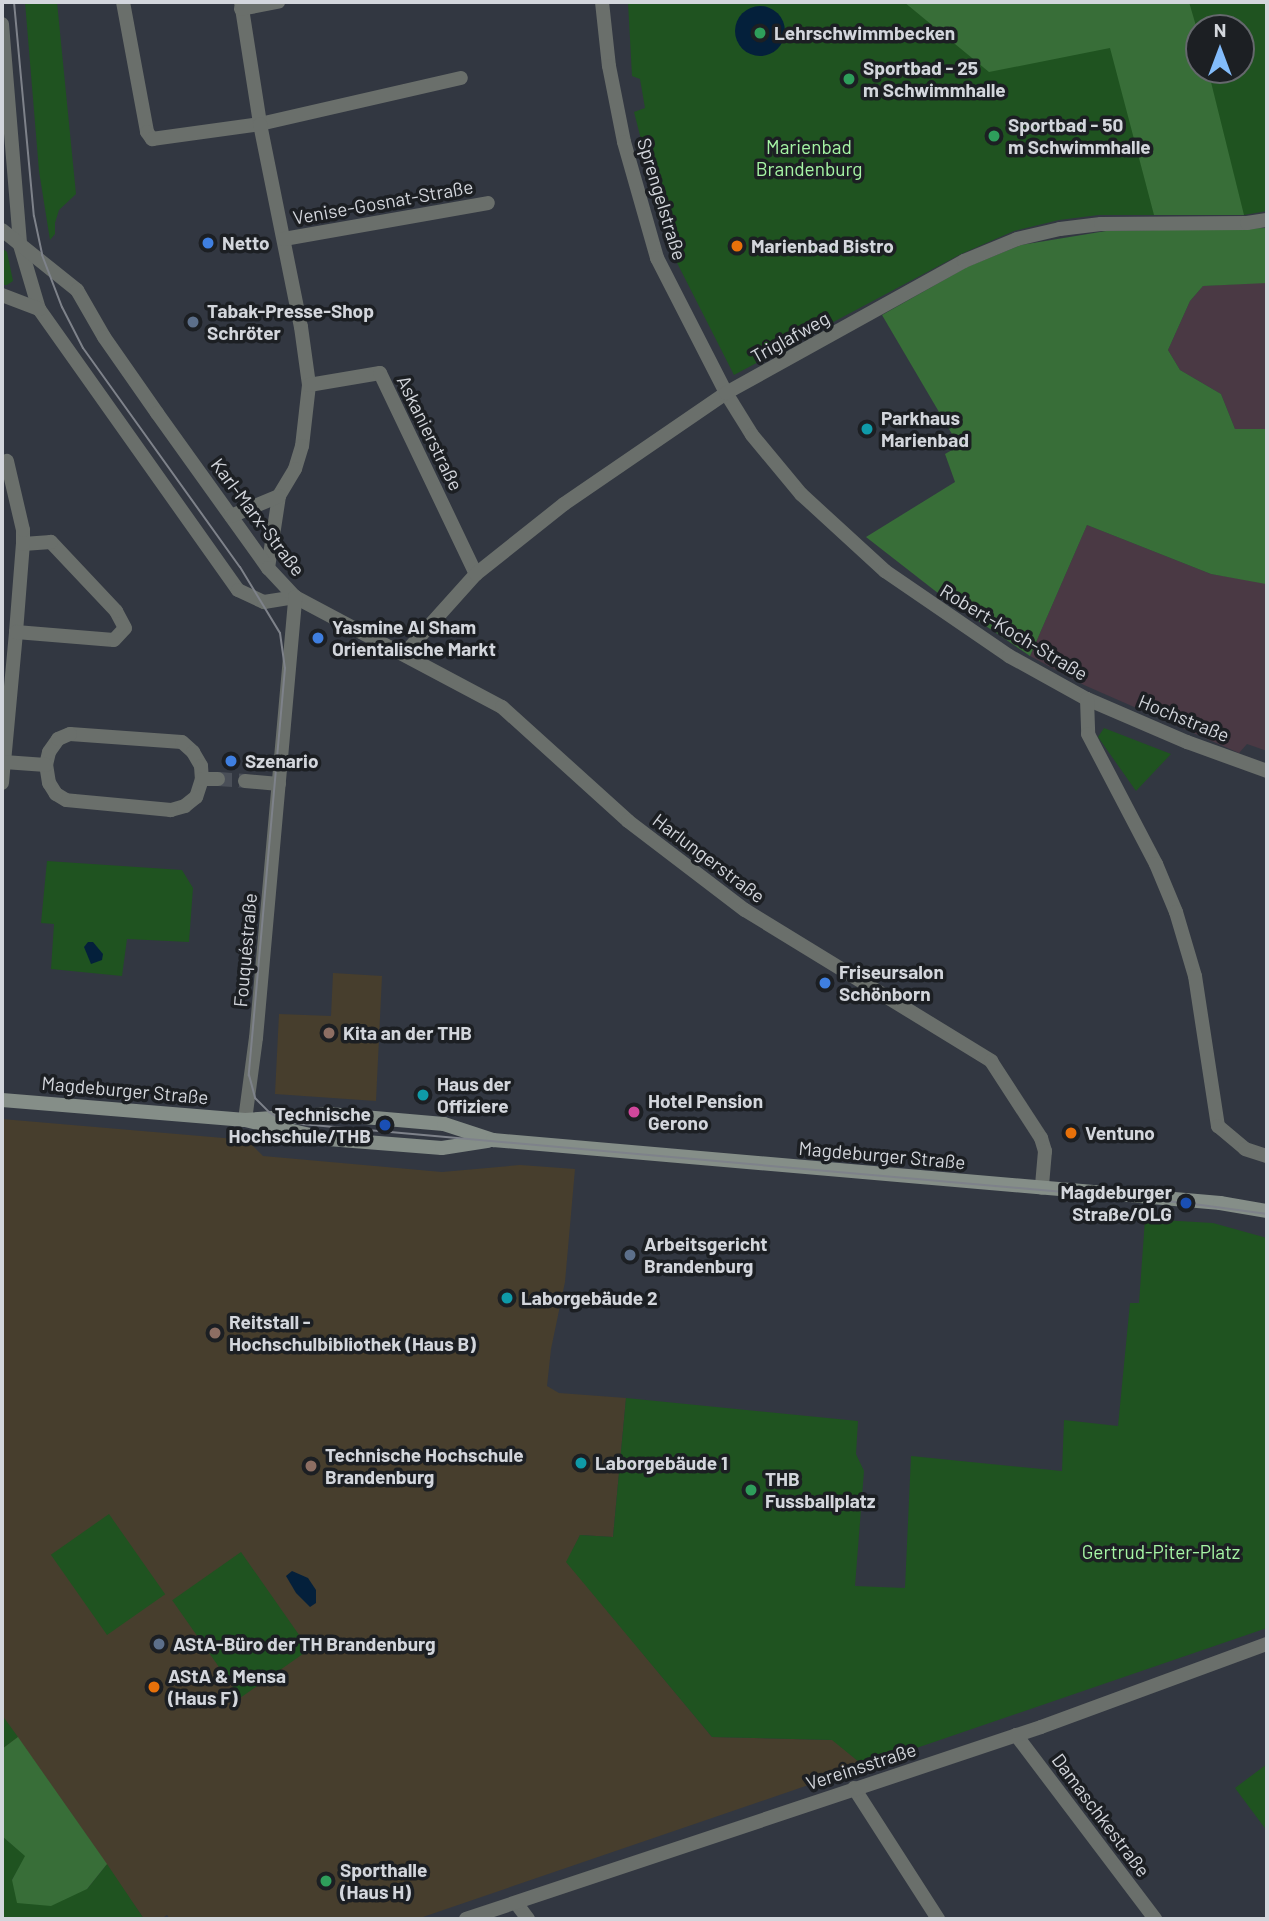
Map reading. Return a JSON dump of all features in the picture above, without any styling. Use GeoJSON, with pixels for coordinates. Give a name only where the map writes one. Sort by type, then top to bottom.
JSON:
{"type":"FeatureCollection","features":[{"type":"Feature","properties":{"kind":"street"},"geometry":{"type":"LineString","coordinates":[[123,2],[147,132],[152,139],[260,124],[461,78]]}},
{"type":"Feature","properties":{"kind":"street","name":"Venise-Gosnat-Straße"},"geometry":{"type":"LineString","coordinates":[[268,568],[279,496],[295,469],[302,446],[309,385],[284,239],[260,124],[241,5],[278,2]]}},
{"type":"Feature","properties":{"kind":"street","name":"Sprengelstraße"},"geometry":{"type":"LineString","coordinates":[[602,2],[609,66],[624,142],[656,258],[726,393]]}},
{"type":"Feature","properties":{"kind":"street"},"geometry":{"type":"LineString","coordinates":[[2,24],[20,245]]}},
{"type":"Feature","properties":{"kind":"street","name":"Venise-Gosnat-Straße"},"geometry":{"type":"LineString","coordinates":[[284,239],[488,203]]}},
{"type":"Feature","properties":{"kind":"street","name":"Triglafweg"},"geometry":{"type":"LineString","coordinates":[[405,653],[476,574],[564,504],[726,393],[964,261],[1017,239],[1060,229],[1101,224],[1247,223],[1267,220]]}},
{"type":"Feature","properties":{"kind":"street","name":"Karl-Marx-Straße"},"geometry":{"type":"LineString","coordinates":[[2,230],[77,290],[104,337],[231,516],[268,568],[295,597]]}},
{"type":"Feature","properties":{"kind":"street","name":"Karl-Marx-Straße"},"geometry":{"type":"LineString","coordinates":[[20,245],[39,309],[238,590],[264,602],[295,597]]}},
{"type":"Feature","properties":{"kind":"street"},"geometry":{"type":"LineString","coordinates":[[2,295],[39,309]]}},
{"type":"Feature","properties":{"kind":"street","name":"Askanierstraße"},"geometry":{"type":"LineString","coordinates":[[309,385],[380,373],[476,574]]}},
{"type":"Feature","properties":{"kind":"street","name":"Robert-Koch-Straße"},"geometry":{"type":"LineString","coordinates":[[726,393],[752,435],[801,494],[884,571],[1009,656],[1087,699],[1088,734],[1156,864],[1176,912],[1195,976],[1218,1126],[1245,1149],[1267,1156]]}},
{"type":"Feature","properties":{"kind":"street"},"geometry":{"type":"LineString","coordinates":[[2,783],[23,544],[23,530],[7,461]]}},
{"type":"Feature","properties":{"kind":"street"},"geometry":{"type":"LineString","coordinates":[[231,516],[279,496]]}},
{"type":"Feature","properties":{"kind":"street"},"geometry":{"type":"LineString","coordinates":[[16,632],[114,640],[124,628],[117,611],[51,542],[23,544]]}},
{"type":"Feature","properties":{"kind":"street","name":"Harlungerstraße"},"geometry":{"type":"LineString","coordinates":[[295,597],[405,653],[502,707],[628,821],[745,910],[991,1061],[1041,1138],[1045,1151],[1042,1188]]}},
{"type":"Feature","properties":{"kind":"street","name":"Fouquéstraße"},"geometry":{"type":"LineString","coordinates":[[246,1120],[256,1038],[295,597]]}},
{"type":"Feature","properties":{"kind":"street","name":"Hochstraße"},"geometry":{"type":"LineString","coordinates":[[1087,699],[1187,742],[1267,771]]}},
{"type":"Feature","properties":{"kind":"street"},"geometry":{"type":"LineString","coordinates":[[71,734],[182,742],[197,759],[202,779],[196,797],[185,806],[171,810],[66,800],[56,794],[49,783],[46,765],[49,752],[58,739],[71,734]]}},
{"type":"Feature","properties":{"kind":"street"},"geometry":{"type":"LineString","coordinates":[[4,762],[46,765]]}},
{"type":"Feature","properties":{"kind":"street"},"geometry":{"type":"LineString","coordinates":[[202,779],[218,779]]}},
{"type":"Feature","properties":{"kind":"street"},"geometry":{"type":"LineString","coordinates":[[246,781],[279,784]]}},
{"type":"Feature","properties":{"kind":"street","name":"Magdeburger Straße"},"geometry":{"type":"LineString","coordinates":[[2,1100],[246,1120],[328,1139],[442,1148],[493,1140]]}},
{"type":"Feature","properties":{"kind":"street","name":"Magdeburger Straße"},"geometry":{"type":"LineString","coordinates":[[246,1120],[330,1114],[444,1124],[493,1140],[1220,1203],[1267,1211]]}},
{"type":"Feature","properties":{"kind":"street","name":"Vereinsstraße"},"geometry":{"type":"LineString","coordinates":[[466,1919],[1016,1735],[1267,1644]]}},
{"type":"Feature","properties":{"kind":"street","name":"Damaschkestraße"},"geometry":{"type":"LineString","coordinates":[[1016,1735],[1155,1919]]}},
{"type":"Feature","properties":{"kind":"street"},"geometry":{"type":"LineString","coordinates":[[854,1788],[938,1919]]}},
{"type":"Feature","properties":{"kind":"street"},"geometry":{"type":"LineString","coordinates":[[516,1903],[528,1919]]}},
{"type":"Feature","properties":{"kind":"shaded area"},"geometry":{"type":"Polygon","coordinates":[[[1267,282],[1267,429],[1235,429],[1221,394],[1180,370],[1168,350],[1190,301],[1203,286],[1267,282]]]}},
{"type":"Feature","properties":{"kind":"shaded area"},"geometry":{"type":"Polygon","coordinates":[[[1087,525],[1211,574],[1267,583],[1267,751],[1247,744],[1239,753],[1084,685],[1030,656],[1087,525]]]}},
{"type":"Feature","properties":{"kind":"shaded area","name":"Kita an der THB"},"geometry":{"type":"Polygon","coordinates":[[[333,973],[382,976],[376,1101],[275,1094],[279,1014],[331,1016],[333,973]]]}},
{"type":"Feature","properties":{"kind":"shaded area","name":"Technische Hochschule Brandenburg"},"geometry":{"type":"Polygon","coordinates":[[[2,1119],[247,1140],[263,1156],[442,1172],[520,1165],[575,1169],[565,1282],[551,1349],[547,1386],[559,1393],[626,1398],[613,1537],[580,1535],[567,1562],[712,1737],[833,1740],[864,1766],[417,1919],[170,1919],[167,1915],[161,1919],[144,1919],[18,1738],[2,1749],[2,1119]]]}},
{"type":"Feature","properties":{"kind":"green space"},"geometry":{"type":"Polygon","coordinates":[[[25,2],[57,2],[76,194],[59,210],[55,234],[50,240],[39,171],[25,2]]]}},
{"type":"Feature","properties":{"kind":"green space","name":"Marienbad Brandenburg"},"geometry":{"type":"Polygon","coordinates":[[[628,2],[1267,2],[1267,211],[1244,215],[1099,215],[1059,220],[1014,231],[961,254],[734,375],[668,245],[634,112],[645,108],[640,79],[632,76],[628,2]]]}},
{"type":"Feature","properties":{"kind":"green space"},"geometry":{"type":"Polygon","coordinates":[[[904,2],[1189,2],[1193,14],[1185,14],[1185,84],[1211,84],[1244,215],[1154,215],[1110,48],[989,72],[904,2]]]}},
{"type":"Feature","properties":{"kind":"green space"},"geometry":{"type":"Polygon","coordinates":[[[1267,228],[1267,283],[1203,286],[1190,301],[1168,350],[1180,370],[1221,394],[1235,429],[1267,429],[1266,584],[1211,574],[1087,525],[1030,656],[943,597],[866,537],[955,482],[945,454],[959,446],[882,315],[967,267],[1021,245],[1106,231],[1267,228]]]}},
{"type":"Feature","properties":{"kind":"green space"},"geometry":{"type":"Polygon","coordinates":[[[2,248],[7,252],[13,281],[7,285],[2,285],[2,248]]]}},
{"type":"Feature","properties":{"kind":"green space"},"geometry":{"type":"Polygon","coordinates":[[[1104,728],[1171,754],[1136,791],[1098,737],[1104,728]]]}},
{"type":"Feature","properties":{"kind":"green space"},"geometry":{"type":"Polygon","coordinates":[[[47,861],[182,870],[193,888],[189,942],[127,939],[122,976],[51,969],[54,924],[41,923],[47,861]]]}},
{"type":"Feature","properties":{"kind":"green space","name":"Gertrud-Piter-Platz"},"geometry":{"type":"Polygon","coordinates":[[[1145,1219],[1213,1223],[1267,1238],[1267,1628],[864,1766],[832,1740],[712,1737],[566,1562],[580,1535],[613,1537],[626,1398],[858,1421],[856,1454],[864,1471],[855,1586],[905,1588],[911,1456],[1062,1471],[1064,1420],[1118,1426],[1130,1303],[1139,1303],[1145,1219]]]}},
{"type":"Feature","properties":{"kind":"green space"},"geometry":{"type":"Polygon","coordinates":[[[109,1514],[165,1594],[107,1635],[51,1555],[109,1514]]]}},
{"type":"Feature","properties":{"kind":"green space"},"geometry":{"type":"Polygon","coordinates":[[[241,1552],[309,1649],[240,1698],[172,1600],[241,1552]]]}},
{"type":"Feature","properties":{"kind":"green space"},"geometry":{"type":"Polygon","coordinates":[[[2,1715],[18,1737],[2,1749],[2,1715]]]}},
{"type":"Feature","properties":{"kind":"green space"},"geometry":{"type":"Polygon","coordinates":[[[18,1737],[107,1864],[87,1889],[51,1906],[17,1903],[12,1880],[25,1856],[2,1836],[2,1749],[18,1737]]]}},
{"type":"Feature","properties":{"kind":"green space"},"geometry":{"type":"Polygon","coordinates":[[[1267,1764],[1267,1831],[1235,1788],[1267,1764]]]}},
{"type":"Feature","properties":{"kind":"green space"},"geometry":{"type":"Polygon","coordinates":[[[2,1836],[26,1856],[12,1880],[87,1889],[107,1864],[144,1919],[2,1919],[2,1836]]]}},
{"type":"Feature","properties":{"kind":"water","name":"Lehrschwimmbecken"},"geometry":{"type":"Polygon","coordinates":[[[760,6],[778,13],[785,31],[778,49],[760,56],[742,49],[735,31],[742,13],[760,6]]]}},
{"type":"Feature","properties":{"kind":"water"},"geometry":{"type":"Polygon","coordinates":[[[88,942],[93,942],[103,954],[102,960],[91,964],[84,947],[88,942]]]}},
{"type":"Feature","properties":{"kind":"water"},"geometry":{"type":"Polygon","coordinates":[[[292,1571],[308,1578],[316,1590],[316,1603],[310,1607],[296,1593],[286,1576],[292,1571]]]}},
{"type":"Feature","properties":{"kind":"tunnel"},"geometry":{"type":"LineString","coordinates":[[218,779],[245,781]]}},
{"type":"Feature","properties":{"kind":"tram line"},"geometry":{"type":"LineString","coordinates":[[14,2],[34,216],[42,255],[62,307],[83,348],[240,567],[280,633],[285,668],[249,1075],[255,1098],[269,1112],[283,1121],[301,1124],[1186,1203],[1267,1214]]}},
{"type":"Feature","properties":{"kind":"place","name":"Lehrschwimmbecken"},"geometry":{"type":"Point","coordinates":[760,33]}},
{"type":"Feature","properties":{"kind":"place","name":"Sportbad - 25 m Schwimmhalle"},"geometry":{"type":"Point","coordinates":[849,79]}},
{"type":"Feature","properties":{"kind":"place","name":"Sportbad - 50 m Schwimmhalle"},"geometry":{"type":"Point","coordinates":[994,136]}},
{"type":"Feature","properties":{"kind":"place","name":"Netto"},"geometry":{"type":"Point","coordinates":[208,243]}},
{"type":"Feature","properties":{"kind":"place","name":"Marienbad Bistro"},"geometry":{"type":"Point","coordinates":[737,246]}},
{"type":"Feature","properties":{"kind":"place","name":"Tabak-Presse-Shop Schröter"},"geometry":{"type":"Point","coordinates":[193,322]}},
{"type":"Feature","properties":{"kind":"place","name":"Parkhaus Marienbad"},"geometry":{"type":"Point","coordinates":[867,429]}},
{"type":"Feature","properties":{"kind":"place","name":"Yasmine Al Sham Orientalische Markt"},"geometry":{"type":"Point","coordinates":[318,638]}},
{"type":"Feature","properties":{"kind":"place","name":"Szenario"},"geometry":{"type":"Point","coordinates":[231,761]}},
{"type":"Feature","properties":{"kind":"place","name":"Friseursalon Schönborn"},"geometry":{"type":"Point","coordinates":[825,983]}},
{"type":"Feature","properties":{"kind":"place","name":"Kita an der THB"},"geometry":{"type":"Point","coordinates":[329,1033]}},
{"type":"Feature","properties":{"kind":"place","name":"Haus der Offiziere"},"geometry":{"type":"Point","coordinates":[423,1095]}},
{"type":"Feature","properties":{"kind":"place","name":"Hotel Pension Gerono"},"geometry":{"type":"Point","coordinates":[634,1112]}},
{"type":"Feature","properties":{"kind":"place","name":"Technische Hochschule/THB"},"geometry":{"type":"Point","coordinates":[385,1125]}},
{"type":"Feature","properties":{"kind":"place","name":"Ventuno"},"geometry":{"type":"Point","coordinates":[1071,1133]}},
{"type":"Feature","properties":{"kind":"place","name":"Magdeburger Straße/OLG"},"geometry":{"type":"Point","coordinates":[1186,1203]}},
{"type":"Feature","properties":{"kind":"place","name":"Arbeitsgericht Brandenburg"},"geometry":{"type":"Point","coordinates":[630,1255]}},
{"type":"Feature","properties":{"kind":"place","name":"Laborgebäude 2"},"geometry":{"type":"Point","coordinates":[507,1298]}},
{"type":"Feature","properties":{"kind":"place","name":"Reitstall - Hochschulbibliothek (Haus B)"},"geometry":{"type":"Point","coordinates":[215,1333]}},
{"type":"Feature","properties":{"kind":"place","name":"Laborgebäude 1"},"geometry":{"type":"Point","coordinates":[581,1463]}},
{"type":"Feature","properties":{"kind":"place","name":"Technische Hochschule Brandenburg"},"geometry":{"type":"Point","coordinates":[311,1466]}},
{"type":"Feature","properties":{"kind":"place","name":"THB Fussballplatz"},"geometry":{"type":"Point","coordinates":[751,1490]}},
{"type":"Feature","properties":{"kind":"place","name":"AStA-Büro der TH Brandenburg"},"geometry":{"type":"Point","coordinates":[159,1644]}},
{"type":"Feature","properties":{"kind":"place","name":"AStA & Mensa (Haus F)"},"geometry":{"type":"Point","coordinates":[154,1687]}},
{"type":"Feature","properties":{"kind":"place","name":"Sporthalle (Haus H)"},"geometry":{"type":"Point","coordinates":[326,1881]}}]}
